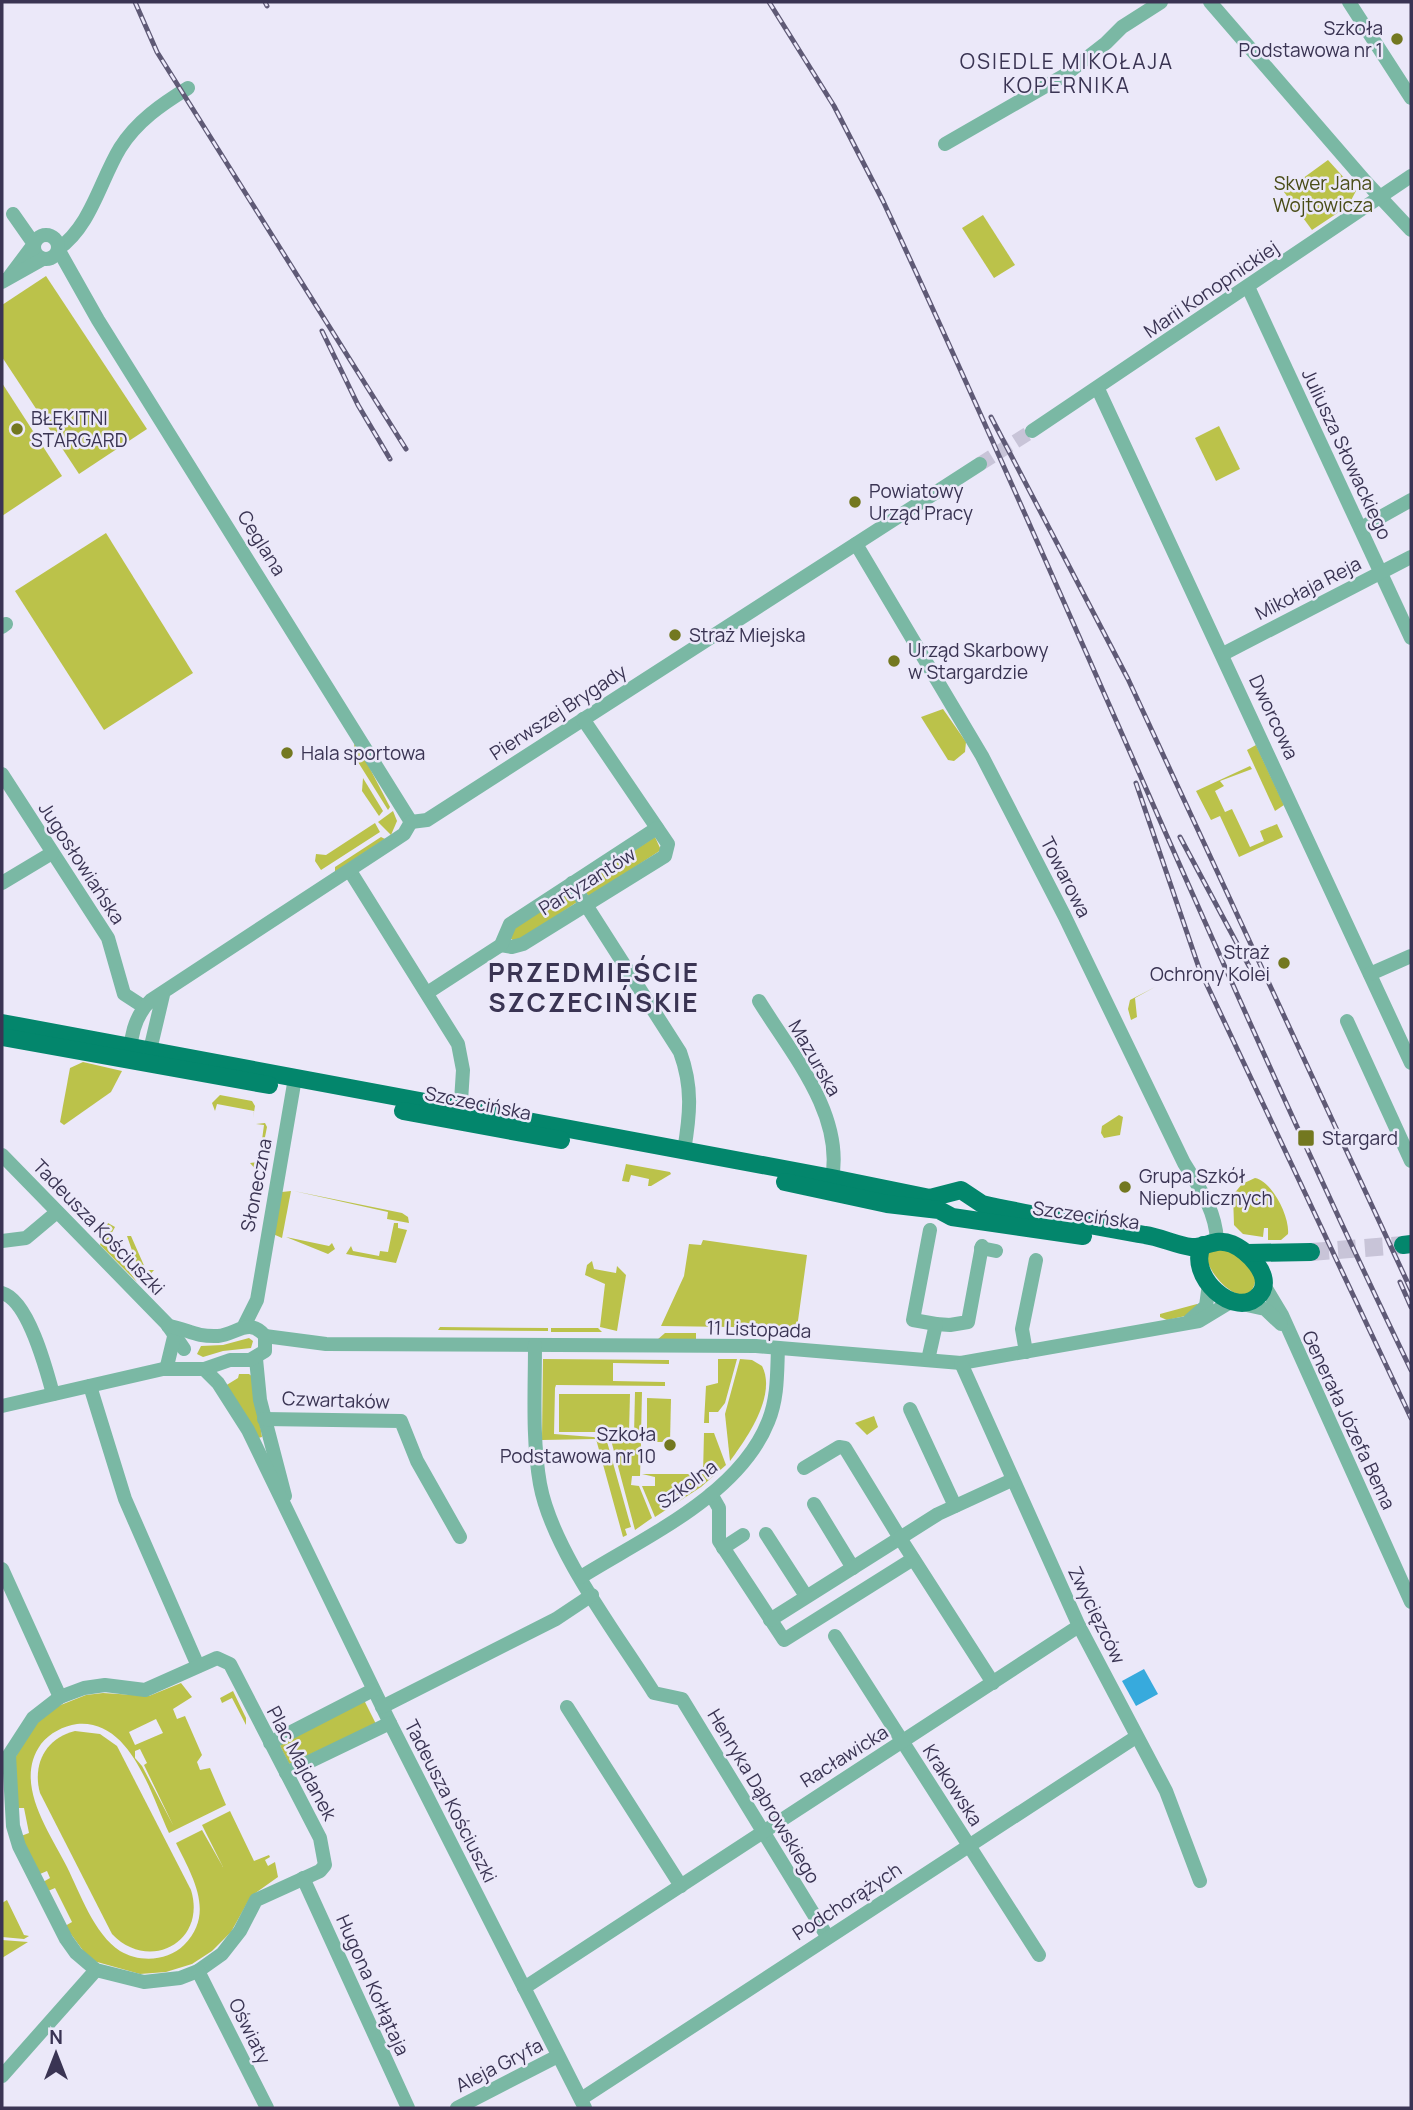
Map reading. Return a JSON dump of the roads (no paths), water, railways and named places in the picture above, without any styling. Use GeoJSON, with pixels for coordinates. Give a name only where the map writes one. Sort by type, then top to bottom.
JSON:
{"type":"FeatureCollection","features":[{"type":"Feature","properties":{"kind":"main road","name":"Szczecińska"},"geometry":{"type":"LineString","coordinates":[[2,1023],[133,1054],[460,1115],[887,1204],[951,1209],[1140,1244],[1187,1258],[1200,1267]]}},
{"type":"Feature","properties":{"kind":"main road","name":"Szczecińska"},"geometry":{"type":"LineString","coordinates":[[2,1037],[133,1054],[150,1050],[294,1084]]}},
{"type":"Feature","properties":{"kind":"main road","name":"Szczecińska"},"geometry":{"type":"LineString","coordinates":[[460,1115],[832,1178],[951,1209]]}},
{"type":"Feature","properties":{"kind":"main road","name":"Szczecińska"},"geometry":{"type":"LineString","coordinates":[[951,1209],[956,1190],[985,1205],[1162,1238],[1188,1246],[1210,1243]]}},
{"type":"Feature","properties":{"kind":"main road"},"geometry":{"type":"LineString","coordinates":[[951,1209],[971,1208],[971,1199]]}},
{"type":"Feature","properties":{"kind":"main road"},"geometry":{"type":"LineString","coordinates":[[1263,1281],[1247,1253],[1229,1242],[1210,1243],[1198,1257],[1209,1284],[1235,1301],[1252,1299],[1263,1281],[1269,1266],[1287,1254]]}},
{"type":"Feature","properties":{"kind":"main road"},"geometry":{"type":"LineString","coordinates":[[1247,1253],[1311,1252]]}},
{"type":"Feature","properties":{"kind":"street"},"geometry":{"type":"LineString","coordinates":[[945,144],[1065,75],[1122,27],[1161,2]]}},
{"type":"Feature","properties":{"kind":"street"},"geometry":{"type":"LineString","coordinates":[[1210,2],[1379,197],[1411,230]]}},
{"type":"Feature","properties":{"kind":"street"},"geometry":{"type":"LineString","coordinates":[[1349,2],[1411,98]]}},
{"type":"Feature","properties":{"kind":"street"},"geometry":{"type":"LineString","coordinates":[[6,279],[49,256],[82,220],[129,136],[154,111],[188,88]]}},
{"type":"Feature","properties":{"kind":"street","name":"Marii Konopnickiej"},"geometry":{"type":"LineString","coordinates":[[1032,431],[1411,176]]}},
{"type":"Feature","properties":{"kind":"street"},"geometry":{"type":"LineString","coordinates":[[8,210],[42,238],[57,242],[49,256]]}},
{"type":"Feature","properties":{"kind":"street"},"geometry":{"type":"LineString","coordinates":[[6,279],[42,238],[82,220]]}},
{"type":"Feature","properties":{"kind":"street"},"geometry":{"type":"LineString","coordinates":[[42,238],[35,253],[49,256]]}},
{"type":"Feature","properties":{"kind":"street","name":"Ceglana"},"geometry":{"type":"LineString","coordinates":[[49,256],[77,287],[411,822]]}},
{"type":"Feature","properties":{"kind":"street","name":"Juliusza Słowackiego"},"geometry":{"type":"LineString","coordinates":[[1248,287],[1411,638]]}},
{"type":"Feature","properties":{"kind":"street","name":"Dworcowa"},"geometry":{"type":"LineString","coordinates":[[1098,389],[1411,1063]]}},
{"type":"Feature","properties":{"kind":"street","name":"Pierwszej Brygady"},"geometry":{"type":"LineString","coordinates":[[144,1007],[186,976],[404,834],[411,822],[427,820],[980,464]]}},
{"type":"Feature","properties":{"kind":"street"},"geometry":{"type":"LineString","coordinates":[[1361,528],[1411,500]]}},
{"type":"Feature","properties":{"kind":"street","name":"Towarowa"},"geometry":{"type":"LineString","coordinates":[[856,544],[982,756],[1064,915],[1178,1151],[1208,1201],[1214,1217],[1210,1243]]}},
{"type":"Feature","properties":{"kind":"street","name":"Mikołaja Reja"},"geometry":{"type":"LineString","coordinates":[[1223,654],[1411,557]]}},
{"type":"Feature","properties":{"kind":"street","name":"Partyzantów"},"geometry":{"type":"LineString","coordinates":[[501,945],[512,947],[523,944],[665,856],[668,844],[583,719]]}},
{"type":"Feature","properties":{"kind":"street","name":"Jugosłowiańska"},"geometry":{"type":"LineString","coordinates":[[2,774],[108,937],[124,994],[144,1007]]}},
{"type":"Feature","properties":{"kind":"street","name":"Partyzantów"},"geometry":{"type":"LineString","coordinates":[[427,993],[501,945],[510,924],[657,828]]}},
{"type":"Feature","properties":{"kind":"street"},"geometry":{"type":"LineString","coordinates":[[2,883],[52,853]]}},
{"type":"Feature","properties":{"kind":"street"},"geometry":{"type":"LineString","coordinates":[[349,871],[452,1032],[461,1055],[460,1115]]}},
{"type":"Feature","properties":{"kind":"street"},"geometry":{"type":"LineString","coordinates":[[572,883],[680,1052],[688,1075],[691,1102],[684,1151]]}},
{"type":"Feature","properties":{"kind":"street"},"geometry":{"type":"LineString","coordinates":[[1370,974],[1411,956]]}},
{"type":"Feature","properties":{"kind":"street"},"geometry":{"type":"LineString","coordinates":[[150,1050],[163,995]]}},
{"type":"Feature","properties":{"kind":"street","name":"Mazurska"},"geometry":{"type":"LineString","coordinates":[[759,1001],[824,1108],[833,1153],[832,1178]]}},
{"type":"Feature","properties":{"kind":"street"},"geometry":{"type":"LineString","coordinates":[[133,1054],[144,1007]]}},
{"type":"Feature","properties":{"kind":"street"},"geometry":{"type":"LineString","coordinates":[[1347,1021],[1411,1161]]}},
{"type":"Feature","properties":{"kind":"street","name":"Słoneczna"},"geometry":{"type":"LineString","coordinates":[[244,1326],[257,1300],[294,1084]]}},
{"type":"Feature","properties":{"kind":"street","name":"Tadeusza Kościuszki"},"geometry":{"type":"LineString","coordinates":[[2,1155],[171,1331],[190,1365],[200,1368],[237,1410],[287,1508],[373,1690],[583,2104]]}},
{"type":"Feature","properties":{"kind":"street"},"geometry":{"type":"LineString","coordinates":[[2,1241],[26,1238],[57,1212]]}},
{"type":"Feature","properties":{"kind":"street"},"geometry":{"type":"LineString","coordinates":[[930,1230],[914,1320],[950,1325],[968,1322],[986,1248]]}},
{"type":"Feature","properties":{"kind":"street"},"geometry":{"type":"LineString","coordinates":[[1026,1353],[1023,1329],[1036,1260]]}},
{"type":"Feature","properties":{"kind":"street","name":"Generała Józefa Bema"},"geometry":{"type":"LineString","coordinates":[[1263,1281],[1278,1308],[1286,1331],[1411,1602]]}},
{"type":"Feature","properties":{"kind":"street"},"geometry":{"type":"LineString","coordinates":[[1187,1323],[1205,1309],[1209,1300],[1209,1284]]}},
{"type":"Feature","properties":{"kind":"street"},"geometry":{"type":"LineString","coordinates":[[2,1293],[11,1296],[23,1312],[53,1394]]}},
{"type":"Feature","properties":{"kind":"street","name":"Słoneczna"},"geometry":{"type":"LineString","coordinates":[[257,1300],[266,1348],[259,1357]]}},
{"type":"Feature","properties":{"kind":"street","name":"Generała Józefa Bema"},"geometry":{"type":"LineString","coordinates":[[1235,1301],[1265,1309],[1286,1331]]}},
{"type":"Feature","properties":{"kind":"street","name":"11 Listopada"},"geometry":{"type":"LineString","coordinates":[[244,1326],[262,1333],[326,1344],[778,1348],[961,1363],[1187,1323],[1209,1318],[1235,1301]]}},
{"type":"Feature","properties":{"kind":"street"},"geometry":{"type":"LineString","coordinates":[[928,1360],[936,1324]]}},
{"type":"Feature","properties":{"kind":"street"},"geometry":{"type":"LineString","coordinates":[[2,1406],[166,1367],[184,1351],[189,1338],[195,1335],[224,1335],[244,1326]]}},
{"type":"Feature","properties":{"kind":"street"},"geometry":{"type":"LineString","coordinates":[[166,1367],[171,1331]]}},
{"type":"Feature","properties":{"kind":"street","name":"Tadeusza Kościuszki"},"geometry":{"type":"LineString","coordinates":[[171,1331],[195,1335]]}},
{"type":"Feature","properties":{"kind":"street","name":"11 Listopada"},"geometry":{"type":"LineString","coordinates":[[166,1367],[200,1368],[326,1344]]}},
{"type":"Feature","properties":{"kind":"street","name":"Henryka Dąbrowskiego"},"geometry":{"type":"LineString","coordinates":[[536,1345],[535,1445],[540,1485],[559,1541],[654,1693],[682,1699],[827,1937]]}},
{"type":"Feature","properties":{"kind":"street","name":"Szkolna"},"geometry":{"type":"LineString","coordinates":[[581,1577],[711,1494],[752,1453],[769,1421],[776,1393],[778,1348]]}},
{"type":"Feature","properties":{"kind":"street","name":"Tadeusza Kościuszki"},"geometry":{"type":"LineString","coordinates":[[259,1357],[264,1419],[287,1508]]}},
{"type":"Feature","properties":{"kind":"street","name":"Zwycięzców"},"geometry":{"type":"LineString","coordinates":[[961,1363],[1079,1626],[1166,1791],[1200,1881]]}},
{"type":"Feature","properties":{"kind":"street"},"geometry":{"type":"LineString","coordinates":[[90,1386],[125,1499],[198,1666]]}},
{"type":"Feature","properties":{"kind":"street"},"geometry":{"type":"LineString","coordinates":[[910,1409],[955,1506]]}},
{"type":"Feature","properties":{"kind":"street","name":"Czwartaków"},"geometry":{"type":"LineString","coordinates":[[264,1419],[401,1421],[417,1461],[460,1537]]}},
{"type":"Feature","properties":{"kind":"street"},"geometry":{"type":"LineString","coordinates":[[804,1468],[839,1447],[845,1448],[993,1683]]}},
{"type":"Feature","properties":{"kind":"street"},"geometry":{"type":"LineString","coordinates":[[770,1620],[955,1506],[1012,1480]]}},
{"type":"Feature","properties":{"kind":"street"},"geometry":{"type":"LineString","coordinates":[[711,1494],[719,1508],[718,1537],[723,1548],[784,1640],[913,1559]]}},
{"type":"Feature","properties":{"kind":"street"},"geometry":{"type":"LineString","coordinates":[[814,1504],[853,1567]]}},
{"type":"Feature","properties":{"kind":"street"},"geometry":{"type":"LineString","coordinates":[[766,1534],[806,1596]]}},
{"type":"Feature","properties":{"kind":"street"},"geometry":{"type":"LineString","coordinates":[[723,1548],[743,1535]]}},
{"type":"Feature","properties":{"kind":"street"},"geometry":{"type":"LineString","coordinates":[[2,1569],[60,1697]]}},
{"type":"Feature","properties":{"kind":"street"},"geometry":{"type":"LineString","coordinates":[[382,1707],[556,1619],[592,1595]]}},
{"type":"Feature","properties":{"kind":"street","name":"Racławicka"},"geometry":{"type":"LineString","coordinates":[[524,1988],[1079,1626]]}},
{"type":"Feature","properties":{"kind":"street","name":"Krakowska"},"geometry":{"type":"LineString","coordinates":[[835,1636],[1038,1955]]}},
{"type":"Feature","properties":{"kind":"street","name":"Plac Majdanek"},"geometry":{"type":"LineString","coordinates":[[6,1757],[33,1717],[60,1697],[105,1685],[145,1690],[217,1658],[230,1664],[325,1852],[326,1865],[256,1900],[240,1931],[222,1954],[198,1971],[180,1978],[144,1982],[96,1970]]}},
{"type":"Feature","properties":{"kind":"street"},"geometry":{"type":"LineString","coordinates":[[270,1743],[373,1690]]}},
{"type":"Feature","properties":{"kind":"street"},"geometry":{"type":"LineString","coordinates":[[567,1707],[681,1886]]}},
{"type":"Feature","properties":{"kind":"street"},"geometry":{"type":"LineString","coordinates":[[286,1773],[390,1723]]}},
{"type":"Feature","properties":{"kind":"street","name":"Podchorążych"},"geometry":{"type":"LineString","coordinates":[[583,2104],[827,1937],[1136,1737]]}},
{"type":"Feature","properties":{"kind":"street"},"geometry":{"type":"LineString","coordinates":[[2,2076],[96,1970],[66,1939],[19,1846],[13,1826],[6,1757]]}},
{"type":"Feature","properties":{"kind":"street","name":"Hugona Kołłątaja"},"geometry":{"type":"LineString","coordinates":[[303,1878],[408,2108]]}},
{"type":"Feature","properties":{"kind":"street","name":"Oświaty"},"geometry":{"type":"LineString","coordinates":[[198,1971],[267,2108]]}},
{"type":"Feature","properties":{"kind":"street","name":"Aleja Gryfa"},"geometry":{"type":"LineString","coordinates":[[457,2108],[558,2056]]}},
{"type":"Feature","properties":{"kind":"water"},"geometry":{"type":"Polygon","coordinates":[[[1144,1669],[1158,1694],[1136,1706],[1122,1681],[1144,1669]]]}},
{"type":"Feature","properties":{"kind":"tunnel"},"geometry":{"type":"LineString","coordinates":[[980,464],[1032,431]]}},
{"type":"Feature","properties":{"kind":"tunnel"},"geometry":{"type":"LineString","coordinates":[[1311,1252],[1403,1245]]}},
{"type":"Feature","properties":{"kind":"railway"},"geometry":{"type":"LineString","coordinates":[[135,2],[157,52],[406,449]]}},
{"type":"Feature","properties":{"kind":"railway"},"geometry":{"type":"LineString","coordinates":[[265,2],[267,6]]}},
{"type":"Feature","properties":{"kind":"railway"},"geometry":{"type":"LineString","coordinates":[[769,2],[834,106],[883,201],[1016,493],[1275,1079],[1411,1370]]}},
{"type":"Feature","properties":{"kind":"railway"},"geometry":{"type":"LineString","coordinates":[[322,331],[358,405],[390,459]]}},
{"type":"Feature","properties":{"kind":"railway"},"geometry":{"type":"LineString","coordinates":[[991,417],[1128,679],[1411,1290]]}},
{"type":"Feature","properties":{"kind":"railway"},"geometry":{"type":"LineString","coordinates":[[1136,783],[1199,968],[1411,1418]]}},
{"type":"Feature","properties":{"kind":"railway"},"geometry":{"type":"LineString","coordinates":[[1180,837],[1256,979]]}},
{"type":"Feature","properties":{"kind":"railway"},"geometry":{"type":"LineString","coordinates":[[1400,1282],[1411,1307]]}},
{"type":"Feature","properties":{"kind":"place","name":"Szkoła Podstawowa nr 1"},"geometry":{"type":"Point","coordinates":[1397,39]}},
{"type":"Feature","properties":{"kind":"place","name":"BŁĘKITNI STARGARD"},"geometry":{"type":"Point","coordinates":[17,429]}},
{"type":"Feature","properties":{"kind":"place","name":"Powiatowy Urząd Pracy"},"geometry":{"type":"Point","coordinates":[855,502]}},
{"type":"Feature","properties":{"kind":"place","name":"Straż Miejska"},"geometry":{"type":"Point","coordinates":[675,635]}},
{"type":"Feature","properties":{"kind":"place","name":"Urząd Skarbowy w Stargardzie"},"geometry":{"type":"Point","coordinates":[894,661]}},
{"type":"Feature","properties":{"kind":"place","name":"Hala sportowa"},"geometry":{"type":"Point","coordinates":[287,753]}},
{"type":"Feature","properties":{"kind":"place","name":"Straż Ochrony Kolei"},"geometry":{"type":"Point","coordinates":[1284,963]}},
{"type":"Feature","properties":{"kind":"place","name":"Stargard"},"geometry":{"type":"Point","coordinates":[1306,1138]}},
{"type":"Feature","properties":{"kind":"place","name":"Grupa Szkół Niepublicznych"},"geometry":{"type":"Point","coordinates":[1125,1187]}},
{"type":"Feature","properties":{"kind":"place","name":"Szkoła Podstawowa nr 10"},"geometry":{"type":"Point","coordinates":[670,1445]}},
{"type":"Feature","properties":{"kind":"district","name":"OSIEDLE MIKOŁAJA KOPERNIKA"},"geometry":{"type":"Point","coordinates":[1067,73]}},
{"type":"Feature","properties":{"kind":"district","name":"PRZEDMIEŚCIE SZCZECIŃSKIE"},"geometry":{"type":"Point","coordinates":[594,987]}},
{"type":"Feature","properties":{"kind":"park label","name":"Skwer Jana Wojtowicza"},"geometry":{"type":"Point","coordinates":[1323,194]}}]}
